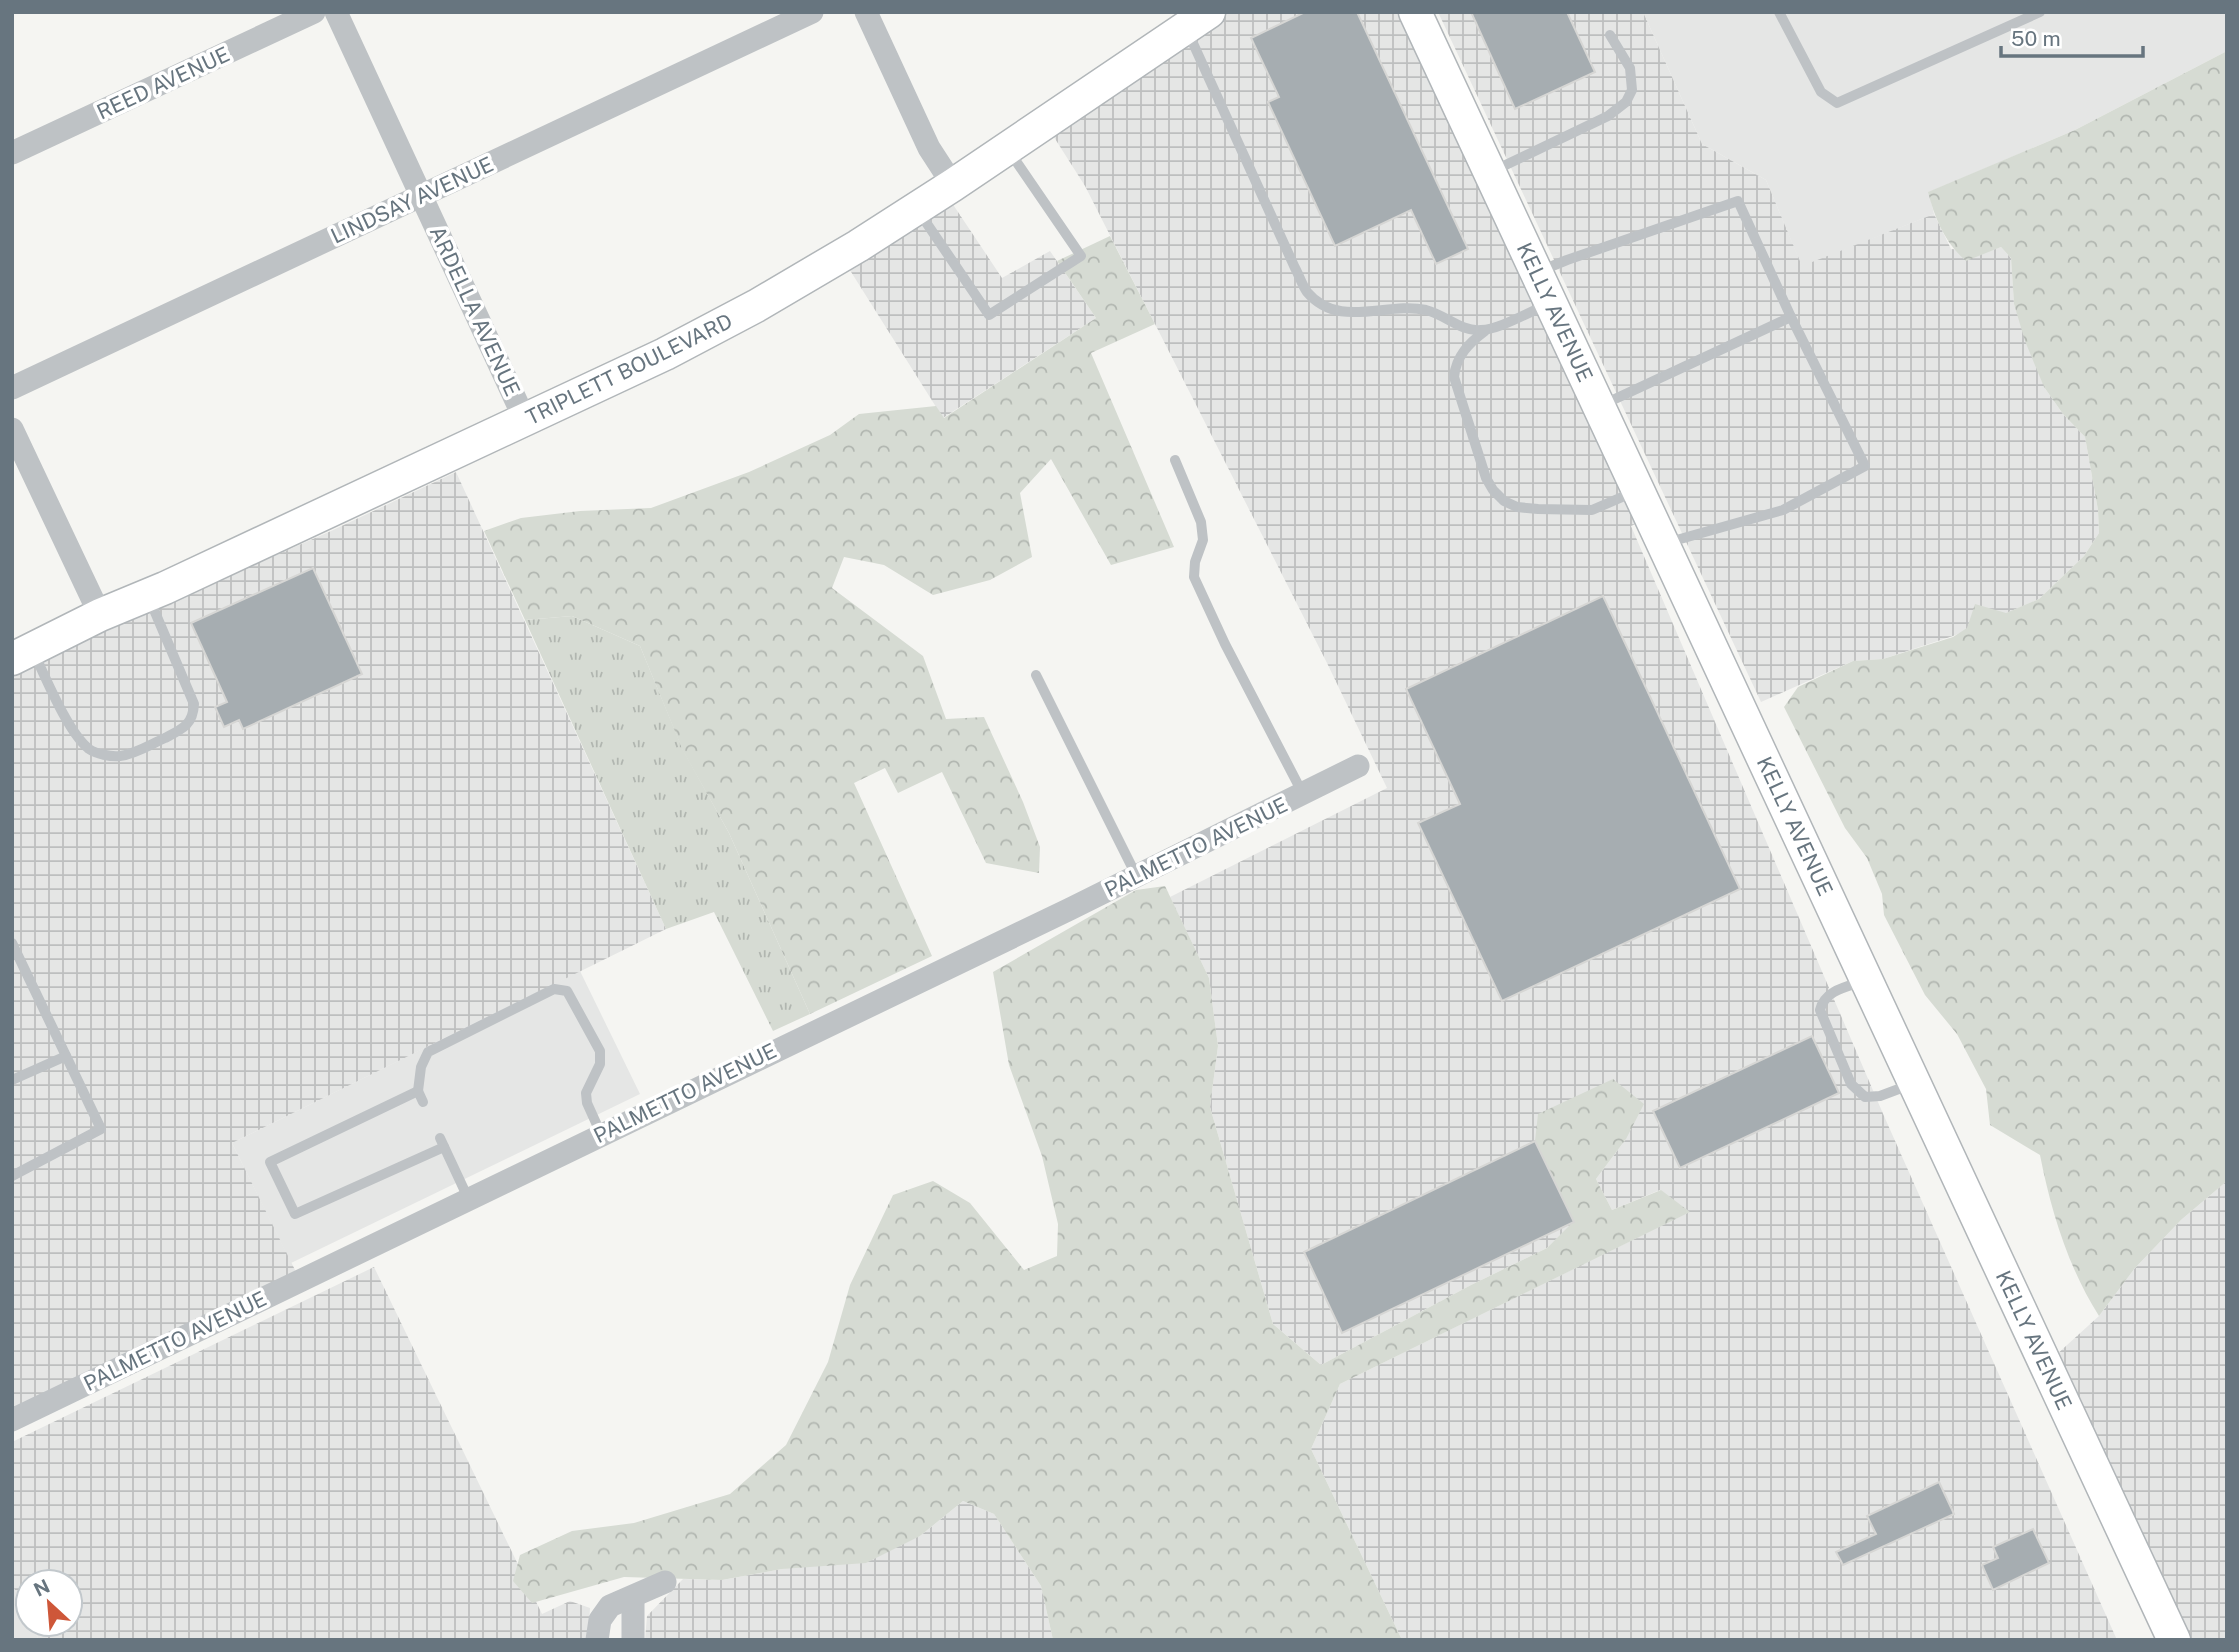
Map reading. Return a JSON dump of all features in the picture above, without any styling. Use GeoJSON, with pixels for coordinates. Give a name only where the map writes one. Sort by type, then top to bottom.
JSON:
{"type":"FeatureCollection","features":[{"type":"Feature","properties":{"kind":"main road","name":"KELLY AVENUE"},"geometry":{"type":"LineString","coordinates":[[1415,12],[2174,1640]]}},
{"type":"Feature","properties":{"kind":"main road","name":"TRIPLETT BOULEVARD"},"geometry":{"type":"LineString","coordinates":[[22,654],[100,615],[148,596],[525,420],[664,354],[756,306],[953,186],[1197,20]]}},
{"type":"Feature","properties":{"kind":"street","name":"REED AVENUE"},"geometry":{"type":"LineString","coordinates":[[12,153],[314,12]]}},
{"type":"Feature","properties":{"kind":"street","name":"ARDELLA AVENUE"},"geometry":{"type":"LineString","coordinates":[[335,12],[525,420]]}},
{"type":"Feature","properties":{"kind":"street","name":"LINDSAY AVENUE"},"geometry":{"type":"LineString","coordinates":[[12,388],[811,12]]}},
{"type":"Feature","properties":{"kind":"street"},"geometry":{"type":"LineString","coordinates":[[866,12],[929,148],[953,186]]}},
{"type":"Feature","properties":{"kind":"street"},"geometry":{"type":"LineString","coordinates":[[12,429],[100,615]]}},
{"type":"Feature","properties":{"kind":"street","name":"PALMETTO AVENUE"},"geometry":{"type":"LineString","coordinates":[[12,1420],[1358,766]]}},
{"type":"Feature","properties":{"kind":"street"},"geometry":{"type":"LineString","coordinates":[[597,1640],[600,1620],[610,1606],[665,1582]]}},
{"type":"Feature","properties":{"kind":"street"},"geometry":{"type":"LineString","coordinates":[[633,1597],[633,1640]]}},
{"type":"Feature","properties":{"kind":"lane"},"geometry":{"type":"LineString","coordinates":[[1779,12],[1821,92],[1837,103],[2040,12]]}},
{"type":"Feature","properties":{"kind":"lane"},"geometry":{"type":"LineString","coordinates":[[1197,20],[1307,291],[1323,305],[1343,312],[1426,310],[1471,331],[1486,330]]}},
{"type":"Feature","properties":{"kind":"lane"},"geometry":{"type":"LineString","coordinates":[[1490,172],[1608,116],[1626,102],[1632,90],[1630,68],[1611,35]]}},
{"type":"Feature","properties":{"kind":"lane"},"geometry":{"type":"LineString","coordinates":[[917,208],[989,316],[1081,256],[1007,149]]}},
{"type":"Feature","properties":{"kind":"lane"},"geometry":{"type":"LineString","coordinates":[[1537,273],[1567,260],[1738,201],[1791,317],[1865,466],[1783,510],[1663,544]]}},
{"type":"Feature","properties":{"kind":"lane"},"geometry":{"type":"LineString","coordinates":[[1551,303],[1486,330],[1464,350],[1455,369],[1454,377],[1486,478],[1499,497],[1517,506],[1592,510],[1638,490]]}},
{"type":"Feature","properties":{"kind":"lane"},"geometry":{"type":"LineString","coordinates":[[1599,406],[1791,317]]}},
{"type":"Feature","properties":{"kind":"lane"},"geometry":{"type":"LineString","coordinates":[[1175,460],[1201,522],[1203,540],[1195,562],[1194,577],[1303,794]]}},
{"type":"Feature","properties":{"kind":"lane"},"geometry":{"type":"LineString","coordinates":[[22,654],[82,743],[92,751],[103,754],[132,754],[183,729],[194,715],[194,704],[148,596]]}},
{"type":"Feature","properties":{"kind":"lane"},"geometry":{"type":"LineString","coordinates":[[1036,675],[1136,875]]}},
{"type":"Feature","properties":{"kind":"lane"},"geometry":{"type":"LineString","coordinates":[[12,943],[101,1129],[12,1176]]}},
{"type":"Feature","properties":{"kind":"lane"},"geometry":{"type":"LineString","coordinates":[[1866,980],[1831,993],[1822,1001],[1820,1010],[1852,1084],[1866,1097],[1880,1096],[1914,1083]]}},
{"type":"Feature","properties":{"kind":"lane"},"geometry":{"type":"LineString","coordinates":[[468,1199],[442,1143],[295,1214],[270,1162],[420,1097],[421,1067],[428,1052],[554,989],[567,991],[600,1051],[600,1064],[586,1093],[587,1103],[601,1134]]}},
{"type":"Feature","properties":{"kind":"lane"},"geometry":{"type":"LineString","coordinates":[[12,1080],[66,1056]]}},
{"type":"Feature","properties":{"kind":"shaded area"},"geometry":{"type":"Polygon","coordinates":[[[1209,12],[1415,12],[1651,517],[1631,526],[1884,1116],[2117,1640],[1402,1640],[1311,1449],[1340,1384],[1689,1212],[1660,1190],[1612,1210],[1596,1179],[1626,1139],[1613,1079],[1574,1222],[1547,1248],[1321,1365],[1273,1324],[1210,1107],[1218,1046],[1209,978],[1170,897],[1387,788],[1327,663],[1085,186],[1045,123],[1209,12]]]}},
{"type":"Feature","properties":{"kind":"shaded area"},"geometry":{"type":"Polygon","coordinates":[[[1438,12],[1643,12],[1702,144],[1766,180],[1802,266],[1934,214],[1951,249],[1986,252],[2001,247],[2011,258],[2014,304],[2044,387],[2063,414],[2085,437],[2098,510],[2099,533],[2084,556],[2039,599],[1953,636],[1883,659],[1853,661],[1761,702],[1438,12]]]}},
{"type":"Feature","properties":{"kind":"shaded area"},"geometry":{"type":"Polygon","coordinates":[[[1643,12],[2227,12],[2227,51],[2075,130],[1929,192],[1934,214],[1802,267],[1766,180],[1702,144],[1643,12]]]}},
{"type":"Feature","properties":{"kind":"shaded area"},"geometry":{"type":"Polygon","coordinates":[[[944,191],[1002,278],[1050,251],[1096,318],[943,418],[841,256],[944,191]]]}},
{"type":"Feature","properties":{"kind":"shaded area"},"geometry":{"type":"Polygon","coordinates":[[[456,472],[666,929],[232,1143],[300,1280],[12,1420],[12,676],[121,623],[331,531],[456,472]]]}},
{"type":"Feature","properties":{"kind":"shaded area"},"geometry":{"type":"Polygon","coordinates":[[[580,971],[640,1094],[291,1263],[232,1143],[580,971]]]}},
{"type":"Feature","properties":{"kind":"shaded area"},"geometry":{"type":"Polygon","coordinates":[[[2227,1181],[2227,1640],[2174,1640],[2045,1365],[2099,1316],[2135,1268],[2181,1220],[2227,1181]]]}},
{"type":"Feature","properties":{"kind":"shaded area"},"geometry":{"type":"Polygon","coordinates":[[[374,1267],[542,1614],[570,1601],[590,1608],[588,1640],[39,1640],[38,1638],[84,1638],[84,1568],[14,1568],[14,1588],[12,1442],[374,1267]]]}},
{"type":"Feature","properties":{"kind":"shaded area"},"geometry":{"type":"Polygon","coordinates":[[[963,1501],[994,1514],[1041,1586],[1053,1640],[645,1640],[647,1616],[683,1579],[722,1580],[782,1569],[920,1536],[963,1501]]]}},
{"type":"Feature","properties":{"kind":"shaded area"},"geometry":{"type":"Polygon","coordinates":[[[12,1584],[14,1638],[39,1640],[12,1640],[12,1584]]]}},
{"type":"Feature","properties":{"kind":"green space"},"geometry":{"type":"Polygon","coordinates":[[[2227,51],[2227,1181],[2181,1220],[2135,1268],[2099,1316],[2078,1278],[2062,1238],[2040,1155],[1990,1125],[1986,1089],[1957,1034],[1925,995],[1884,915],[1882,894],[1867,858],[1845,828],[1784,707],[1798,687],[1853,661],[1883,659],[1953,637],[1967,628],[1975,604],[2006,613],[2039,599],[2084,556],[2099,533],[2098,510],[2085,437],[2063,414],[2044,387],[2025,341],[2014,304],[2011,258],[2001,247],[1966,261],[1942,230],[1928,192],[2075,130],[2227,51]]]}},
{"type":"Feature","properties":{"kind":"green space"},"geometry":{"type":"Polygon","coordinates":[[[1110,236],[1155,324],[1091,353],[1174,547],[1111,565],[1051,459],[1020,493],[1032,557],[990,580],[933,595],[884,565],[844,557],[832,588],[923,656],[946,719],[984,717],[1023,802],[1040,847],[1039,873],[986,863],[942,772],[898,793],[885,768],[854,783],[932,956],[810,1014],[729,833],[683,751],[640,646],[572,616],[525,620],[484,531],[521,518],[580,511],[651,508],[749,472],[830,435],[859,414],[936,406],[944,418],[1096,318],[1057,261],[1110,236]]]}},
{"type":"Feature","properties":{"kind":"green space"},"geometry":{"type":"Polygon","coordinates":[[[572,616],[640,646],[683,750],[729,833],[810,1014],[773,1031],[714,912],[666,929],[525,620],[572,616]]]}},
{"type":"Feature","properties":{"kind":"green space"},"geometry":{"type":"Polygon","coordinates":[[[1165,886],[1209,978],[1218,1046],[1210,1107],[1273,1324],[1321,1365],[1547,1248],[1573,1222],[1535,1141],[1538,1114],[1613,1079],[1644,1104],[1626,1139],[1596,1179],[1612,1210],[1661,1190],[1690,1212],[1340,1384],[1311,1449],[1402,1640],[1053,1640],[1041,1586],[994,1514],[963,1501],[920,1536],[866,1563],[782,1569],[722,1580],[624,1577],[532,1603],[513,1581],[520,1555],[572,1531],[634,1523],[730,1494],[786,1445],[828,1362],[850,1285],[893,1195],[933,1181],[970,1203],[1024,1270],[1057,1256],[1058,1224],[1042,1156],[1009,1065],[993,972],[1136,890],[1165,886]]]}},
{"type":"Feature","properties":{"kind":"building"},"geometry":{"type":"Polygon","coordinates":[[[1305,12],[1357,12],[1468,249],[1436,264],[1411,210],[1335,246],[1268,102],[1279,97],[1251,38],[1305,12]]]}},
{"type":"Feature","properties":{"kind":"building"},"geometry":{"type":"Polygon","coordinates":[[[1471,12],[1567,12],[1595,72],[1515,109],[1471,12]]]}},
{"type":"Feature","properties":{"kind":"building"},"geometry":{"type":"Polygon","coordinates":[[[313,568],[362,674],[243,729],[239,720],[224,727],[215,707],[227,702],[191,623],[313,568]]]}},
{"type":"Feature","properties":{"kind":"building"},"geometry":{"type":"Polygon","coordinates":[[[1603,596],[1740,889],[1502,1001],[1418,823],[1460,804],[1406,689],[1603,596]]]}},
{"type":"Feature","properties":{"kind":"building"},"geometry":{"type":"Polygon","coordinates":[[[1812,1036],[1839,1093],[1680,1168],[1653,1111],[1812,1036]]]}},
{"type":"Feature","properties":{"kind":"building"},"geometry":{"type":"Polygon","coordinates":[[[1535,1141],[1574,1222],[1342,1333],[1304,1252],[1535,1141]]]}},
{"type":"Feature","properties":{"kind":"building"},"geometry":{"type":"Polygon","coordinates":[[[1939,1482],[1954,1514],[1843,1565],[1836,1552],[1876,1534],[1867,1516],[1939,1482]]]}},
{"type":"Feature","properties":{"kind":"building"},"geometry":{"type":"Polygon","coordinates":[[[2033,1529],[2049,1563],[1993,1590],[1982,1565],[1998,1558],[1993,1547],[2033,1529]]]}}]}
